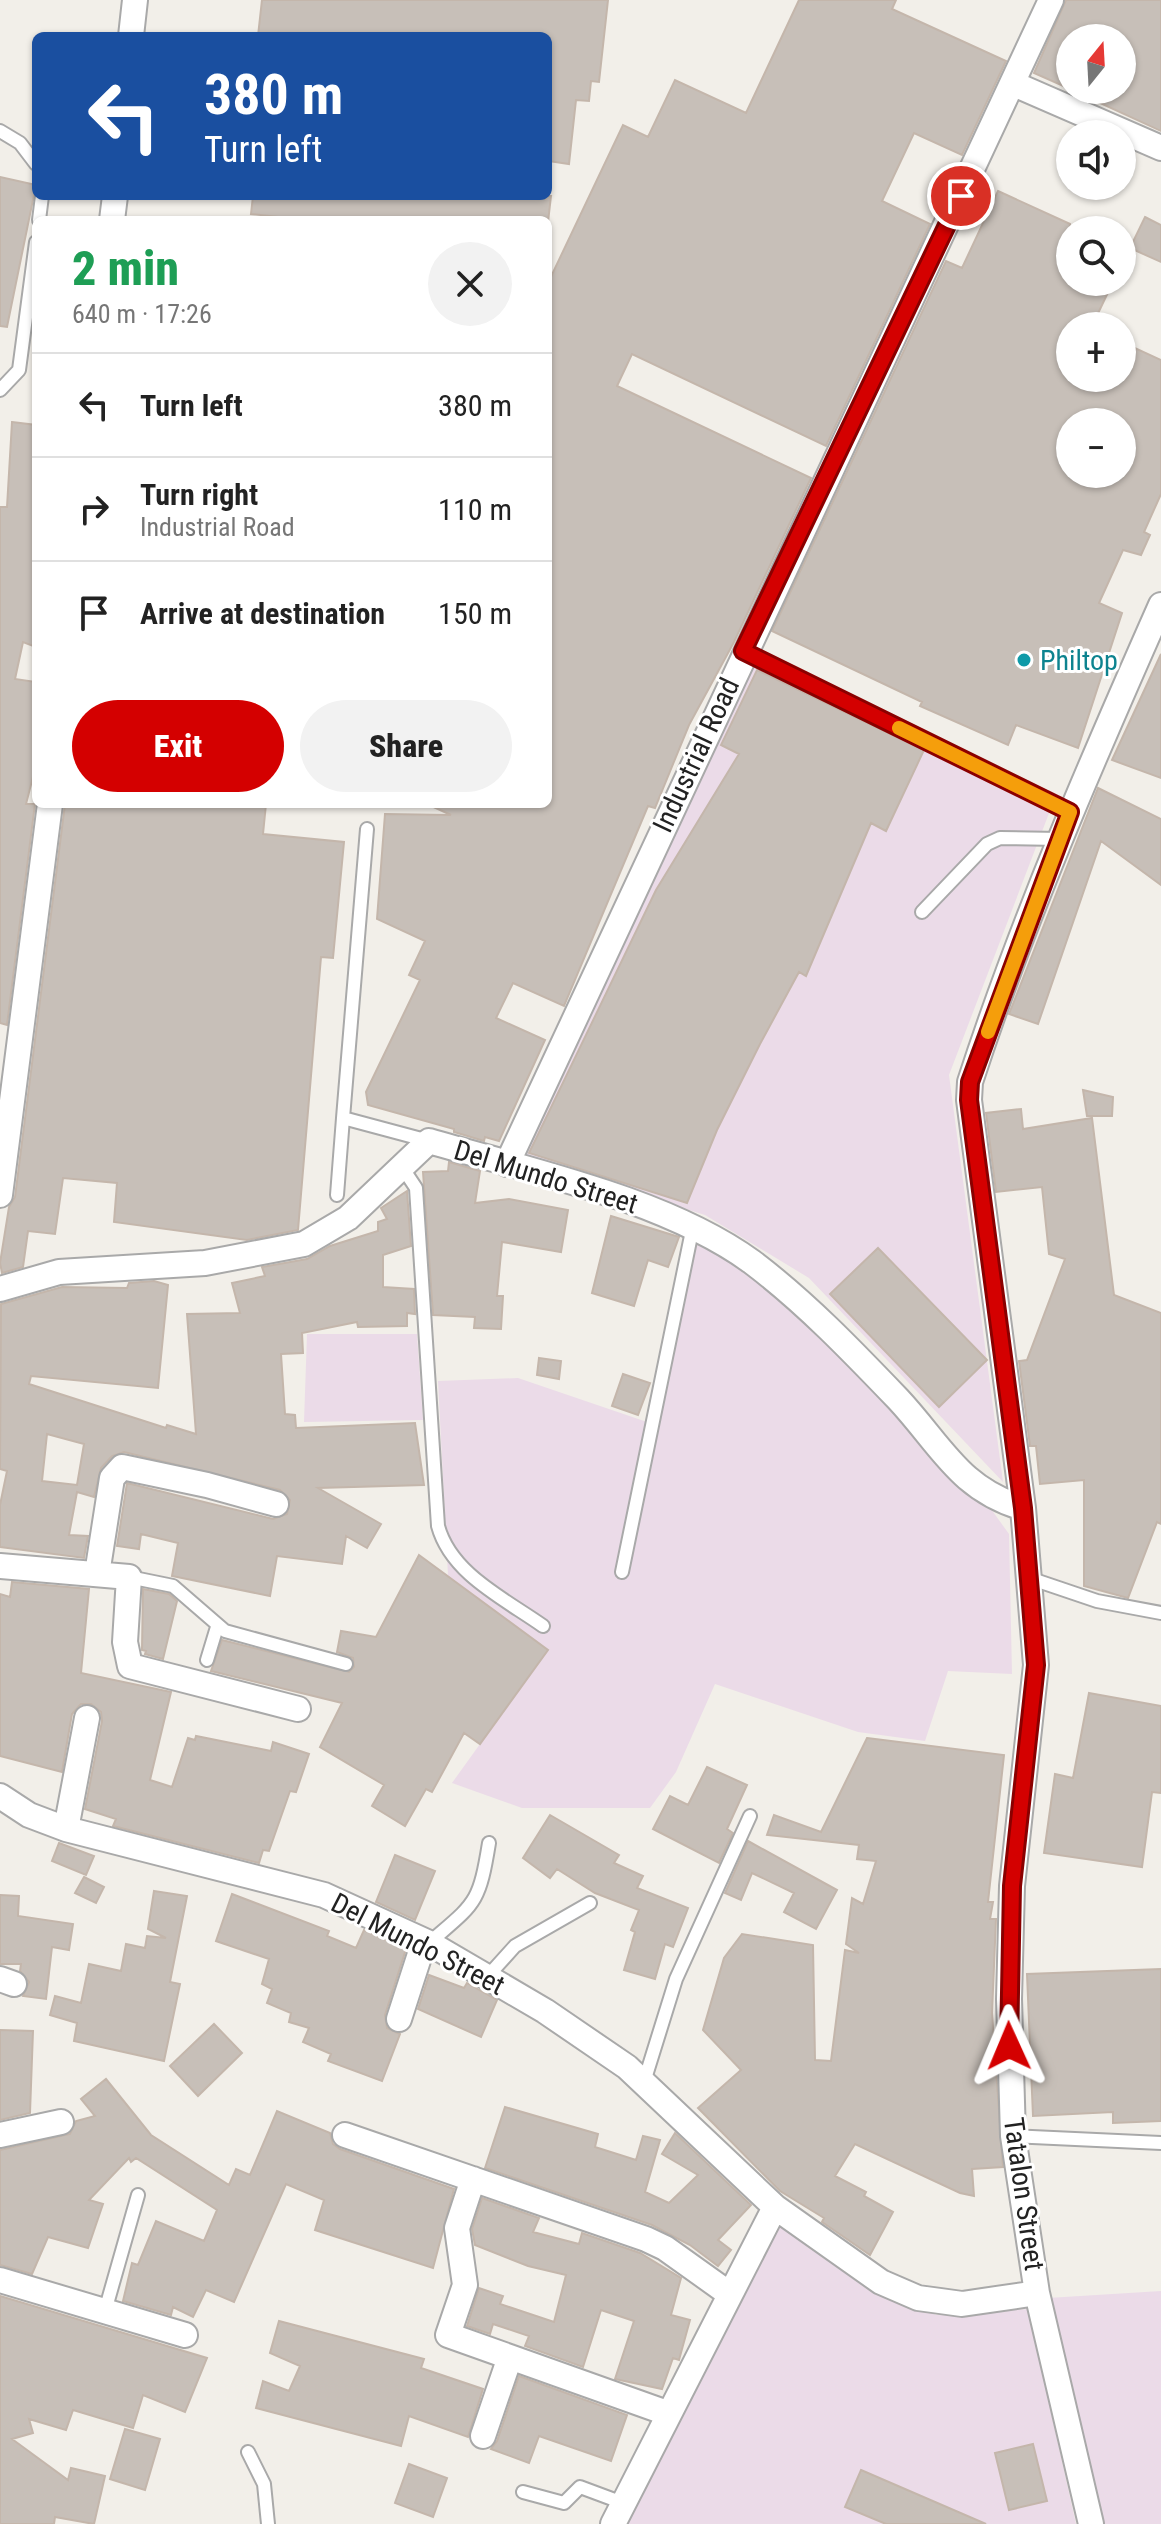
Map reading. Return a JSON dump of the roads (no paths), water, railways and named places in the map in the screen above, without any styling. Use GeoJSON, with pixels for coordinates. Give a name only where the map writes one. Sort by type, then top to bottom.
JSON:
{"type":"FeatureCollection","features":[{"type":"Feature","properties":{"kind":"street"},"geometry":{"type":"LineString","coordinates":[[131,32],[135,0]]}},
{"type":"Feature","properties":{"kind":"street","name":"Industrial Road"},"geometry":{"type":"LineString","coordinates":[[507,1164],[743,651],[1014,84],[1051,0]]}},
{"type":"Feature","properties":{"kind":"street"},"geometry":{"type":"LineString","coordinates":[[1014,84],[1161,148]]}},
{"type":"Feature","properties":{"kind":"street","name":"Tatalon Street"},"geometry":{"type":"LineString","coordinates":[[1091,2524],[1037,2293],[1013,2136],[1009,2009],[1012,1886],[1036,1680],[1023,1508],[969,1100],[970,1082],[1070,812],[1154,640],[1161,605]]}},
{"type":"Feature","properties":{"kind":"street"},"geometry":{"type":"LineString","coordinates":[[0,1195],[49,808]]}},
{"type":"Feature","properties":{"kind":"street","name":"Del Mundo Street"},"geometry":{"type":"LineString","coordinates":[[0,1289],[59,1272],[205,1263],[304,1244],[339,1225],[429,1141],[654,1210],[693,1226],[749,1260],[824,1324],[900,1402],[977,1489],[1023,1508]]}},
{"type":"Feature","properties":{"kind":"street"},"geometry":{"type":"LineString","coordinates":[[97,1574],[112,1478],[122,1467],[276,1504]]}},
{"type":"Feature","properties":{"kind":"street"},"geometry":{"type":"LineString","coordinates":[[0,1566],[129,1577],[125,1642],[130,1666],[298,1709]]}},
{"type":"Feature","properties":{"kind":"street"},"geometry":{"type":"LineString","coordinates":[[66,1829],[87,1718]]}},
{"type":"Feature","properties":{"kind":"street","name":"Del Mundo Street"},"geometry":{"type":"LineString","coordinates":[[0,1796],[29,1815],[66,1829],[324,1895],[429,1943],[545,2011],[644,2082],[775,2207],[857,2268],[918,2298],[962,2304],[1037,2293]]}},
{"type":"Feature","properties":{"kind":"street"},"geometry":{"type":"LineString","coordinates":[[399,2019],[420,1954],[429,1943]]}},
{"type":"Feature","properties":{"kind":"street"},"geometry":{"type":"LineString","coordinates":[[0,2135],[61,2122]]}},
{"type":"Feature","properties":{"kind":"street"},"geometry":{"type":"LineString","coordinates":[[345,2135],[646,2239],[665,2248],[728,2293]]}},
{"type":"Feature","properties":{"kind":"street"},"geometry":{"type":"LineString","coordinates":[[473,2179],[457,2228],[465,2285],[448,2335],[667,2413]]}},
{"type":"Feature","properties":{"kind":"street"},"geometry":{"type":"LineString","coordinates":[[618,2514],[728,2293],[775,2207]]}},
{"type":"Feature","properties":{"kind":"street"},"geometry":{"type":"LineString","coordinates":[[0,2280],[185,2335]]}},
{"type":"Feature","properties":{"kind":"street"},"geometry":{"type":"LineString","coordinates":[[483,2436],[510,2357]]}},
{"type":"Feature","properties":{"kind":"lane"},"geometry":{"type":"LineString","coordinates":[[0,131],[20,143],[32,159]]}},
{"type":"Feature","properties":{"kind":"lane"},"geometry":{"type":"LineString","coordinates":[[0,390],[19,370],[32,272]]}},
{"type":"Feature","properties":{"kind":"lane"},"geometry":{"type":"LineString","coordinates":[[743,651],[1070,812]]}},
{"type":"Feature","properties":{"kind":"lane"},"geometry":{"type":"LineString","coordinates":[[337,1195],[367,829]]}},
{"type":"Feature","properties":{"kind":"lane"},"geometry":{"type":"LineString","coordinates":[[922,912],[987,844],[1000,838],[1060,839]]}},
{"type":"Feature","properties":{"kind":"lane"},"geometry":{"type":"LineString","coordinates":[[343,1118],[429,1141]]}},
{"type":"Feature","properties":{"kind":"lane"},"geometry":{"type":"LineString","coordinates":[[402,1167],[416,1188],[438,1526],[443,1547],[462,1568],[543,1626]]}},
{"type":"Feature","properties":{"kind":"lane"},"geometry":{"type":"LineString","coordinates":[[622,1572],[693,1226]]}},
{"type":"Feature","properties":{"kind":"lane"},"geometry":{"type":"LineString","coordinates":[[129,1577],[173,1586],[217,1627],[238,1636],[346,1664]]}},
{"type":"Feature","properties":{"kind":"lane"},"geometry":{"type":"LineString","coordinates":[[1029,1578],[1097,1601],[1161,1613]]}},
{"type":"Feature","properties":{"kind":"lane"},"geometry":{"type":"LineString","coordinates":[[207,1660],[217,1627]]}},
{"type":"Feature","properties":{"kind":"lane"},"geometry":{"type":"LineString","coordinates":[[644,2082],[676,1979],[750,1816]]}},
{"type":"Feature","properties":{"kind":"lane"},"geometry":{"type":"LineString","coordinates":[[429,1943],[472,1905],[482,1885],[489,1843]]}},
{"type":"Feature","properties":{"kind":"lane"},"geometry":{"type":"LineString","coordinates":[[487,1977],[515,1946],[590,1903]]}},
{"type":"Feature","properties":{"kind":"lane"},"geometry":{"type":"LineString","coordinates":[[1013,2136],[1161,2143]]}},
{"type":"Feature","properties":{"kind":"lane"},"geometry":{"type":"LineString","coordinates":[[105,2311],[138,2195]]}},
{"type":"Feature","properties":{"kind":"lane"},"geometry":{"type":"LineString","coordinates":[[248,2452],[264,2484],[269,2505],[268,2524]]}},
{"type":"Feature","properties":{"kind":"lane"},"geometry":{"type":"LineString","coordinates":[[523,2492],[564,2503],[575,2489],[585,2487],[618,2514]]}},
{"type":"Feature","properties":{"kind":"place","name":"Philtop"},"geometry":{"type":"Point","coordinates":[1024,660]}}]}
